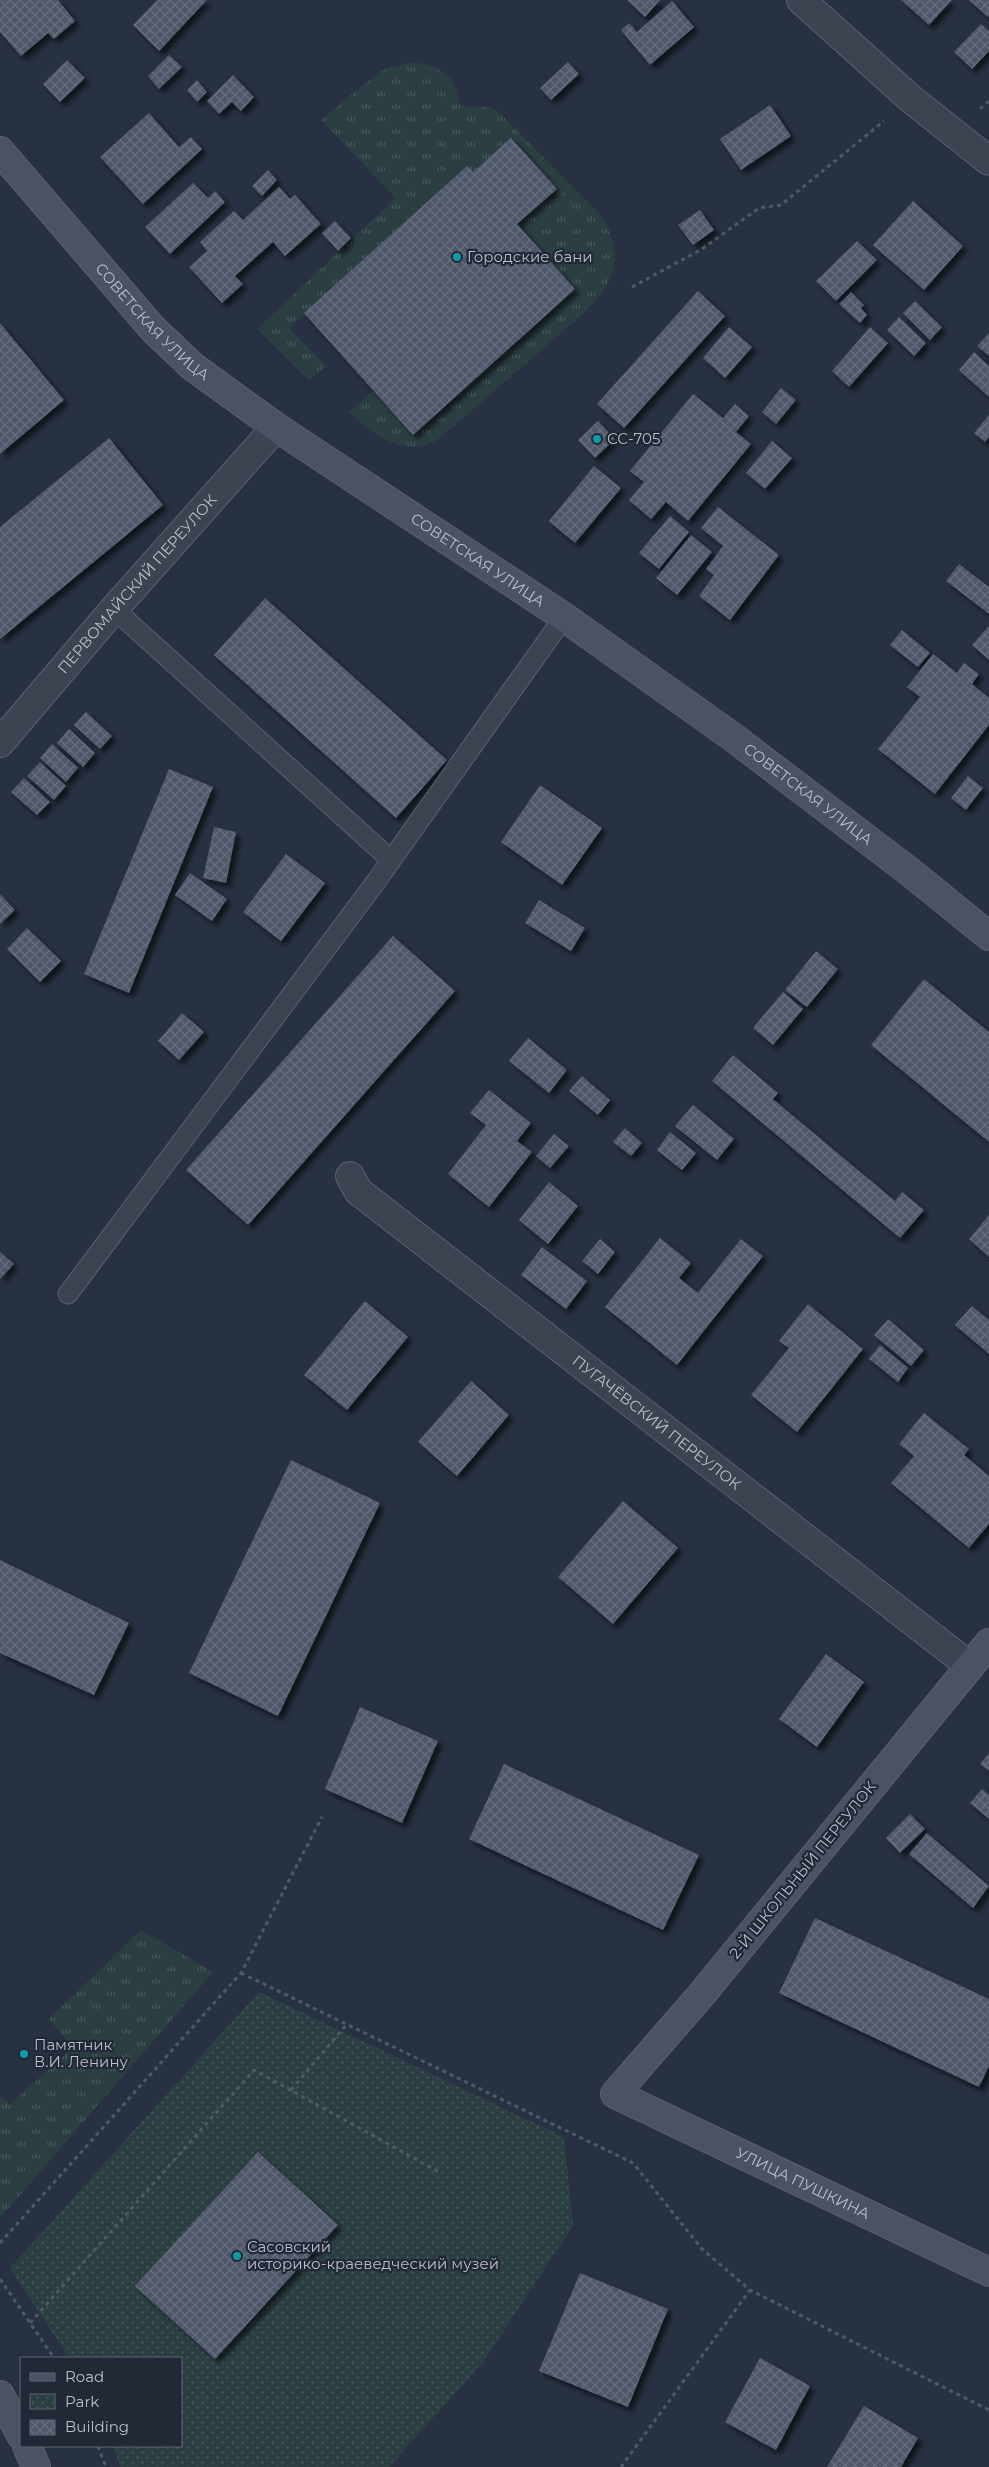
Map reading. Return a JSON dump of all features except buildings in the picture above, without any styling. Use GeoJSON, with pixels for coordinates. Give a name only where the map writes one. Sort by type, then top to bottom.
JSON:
{"type":"FeatureCollection","features":[{"type":"Feature","properties":{"kind":"street"},"geometry":{"type":"LineString","coordinates":[[800,0],[911,99],[989,161]]}},
{"type":"Feature","properties":{"kind":"street","name":"СОВЕТСКАЯ УЛИЦА"},"geometry":{"type":"LineString","coordinates":[[0,151],[153,330],[192,366],[276,427],[564,617],[734,738],[910,872],[989,936]]}},
{"type":"Feature","properties":{"kind":"street","name":"ПЕРВОМАЙСКИЙ ПЕРЕУЛОК"},"geometry":{"type":"LineString","coordinates":[[0,743],[114,609],[276,427]]}},
{"type":"Feature","properties":{"kind":"street","name":"ПУГАЧЁВСКИЙ ПЕРЕУЛОК"},"geometry":{"type":"LineString","coordinates":[[350,1176],[358,1191],[970,1666]]}},
{"type":"Feature","properties":{"kind":"street","name":"2-Й ШКОЛЬНЫЙ ПЕРЕУЛОК"},"geometry":{"type":"LineString","coordinates":[[615,2094],[702,1994],[989,1643]]}},
{"type":"Feature","properties":{"kind":"street","name":"УЛИЦА ПУШКИНА"},"geometry":{"type":"LineString","coordinates":[[615,2094],[989,2272]]}},
{"type":"Feature","properties":{"kind":"street"},"geometry":{"type":"LineString","coordinates":[[0,2395],[20,2433]]}},
{"type":"Feature","properties":{"kind":"street"},"geometry":{"type":"LineString","coordinates":[[27,2447],[36,2467]]}},
{"type":"Feature","properties":{"kind":"lane"},"geometry":{"type":"LineString","coordinates":[[114,609],[391,860]]}},
{"type":"Feature","properties":{"kind":"lane"},"geometry":{"type":"LineString","coordinates":[[68,1294],[391,860],[564,617]]}},
{"type":"Feature","properties":{"kind":"path"},"geometry":{"type":"LineString","coordinates":[[632,287],[702,249],[759,208],[781,205],[911,99]]}},
{"type":"Feature","properties":{"kind":"path"},"geometry":{"type":"LineString","coordinates":[[0,2243],[241,1973],[322,1817]]}},
{"type":"Feature","properties":{"kind":"path"},"geometry":{"type":"LineString","coordinates":[[241,1973],[633,2163],[702,2249],[750,2290],[989,2410]]}},
{"type":"Feature","properties":{"kind":"path"},"geometry":{"type":"LineString","coordinates":[[291,2090],[347,2024]]}},
{"type":"Feature","properties":{"kind":"path"},"geometry":{"type":"LineString","coordinates":[[30,2323],[254,2070],[439,2172]]}},
{"type":"Feature","properties":{"kind":"path"},"geometry":{"type":"LineString","coordinates":[[0,2279],[53,2357]]}},
{"type":"Feature","properties":{"kind":"path"},"geometry":{"type":"LineString","coordinates":[[620,2467],[750,2290]]}},
{"type":"Feature","properties":{"kind":"path"},"geometry":{"type":"LineString","coordinates":[[98,2447],[106,2467]]}},
{"type":"Feature","properties":{"kind":"green space"},"geometry":{"type":"Polygon","coordinates":[[[410,62],[436,68],[448,76],[455,87],[459,103],[463,106],[486,107],[498,111],[604,219],[614,248],[615,260],[609,282],[602,293],[582,315],[442,436],[430,443],[417,447],[393,443],[381,437],[349,412],[373,391],[413,435],[575,289],[517,224],[556,188],[512,138],[473,172],[467,166],[289,328],[326,366],[309,380],[257,329],[396,198],[321,120],[382,70],[410,62]]]}},
{"type":"Feature","properties":{"kind":"green space"},"geometry":{"type":"Polygon","coordinates":[[[141,1930],[213,1972],[0,2218],[0,2096],[10,2104],[73,2048],[49,2019],[141,1930]]]}},
{"type":"Feature","properties":{"kind":"green space"},"geometry":{"type":"Polygon","coordinates":[[[259,1992],[564,2137],[573,2226],[484,2361],[389,2467],[120,2467],[113,2447],[182,2447],[182,2357],[68,2357],[10,2268],[259,1992]]]}},
{"type":"Feature","properties":{"kind":"place","name":"Городские бани"},"geometry":{"type":"Point","coordinates":[457,257]}},
{"type":"Feature","properties":{"kind":"place","name":"СС-705"},"geometry":{"type":"Point","coordinates":[597,439]}},
{"type":"Feature","properties":{"kind":"place","name":"Памятник В.И. Ленину"},"geometry":{"type":"Point","coordinates":[24,2054]}},
{"type":"Feature","properties":{"kind":"place","name":"Сасовский историко-краеведческий музей"},"geometry":{"type":"Point","coordinates":[237,2256]}}]}
